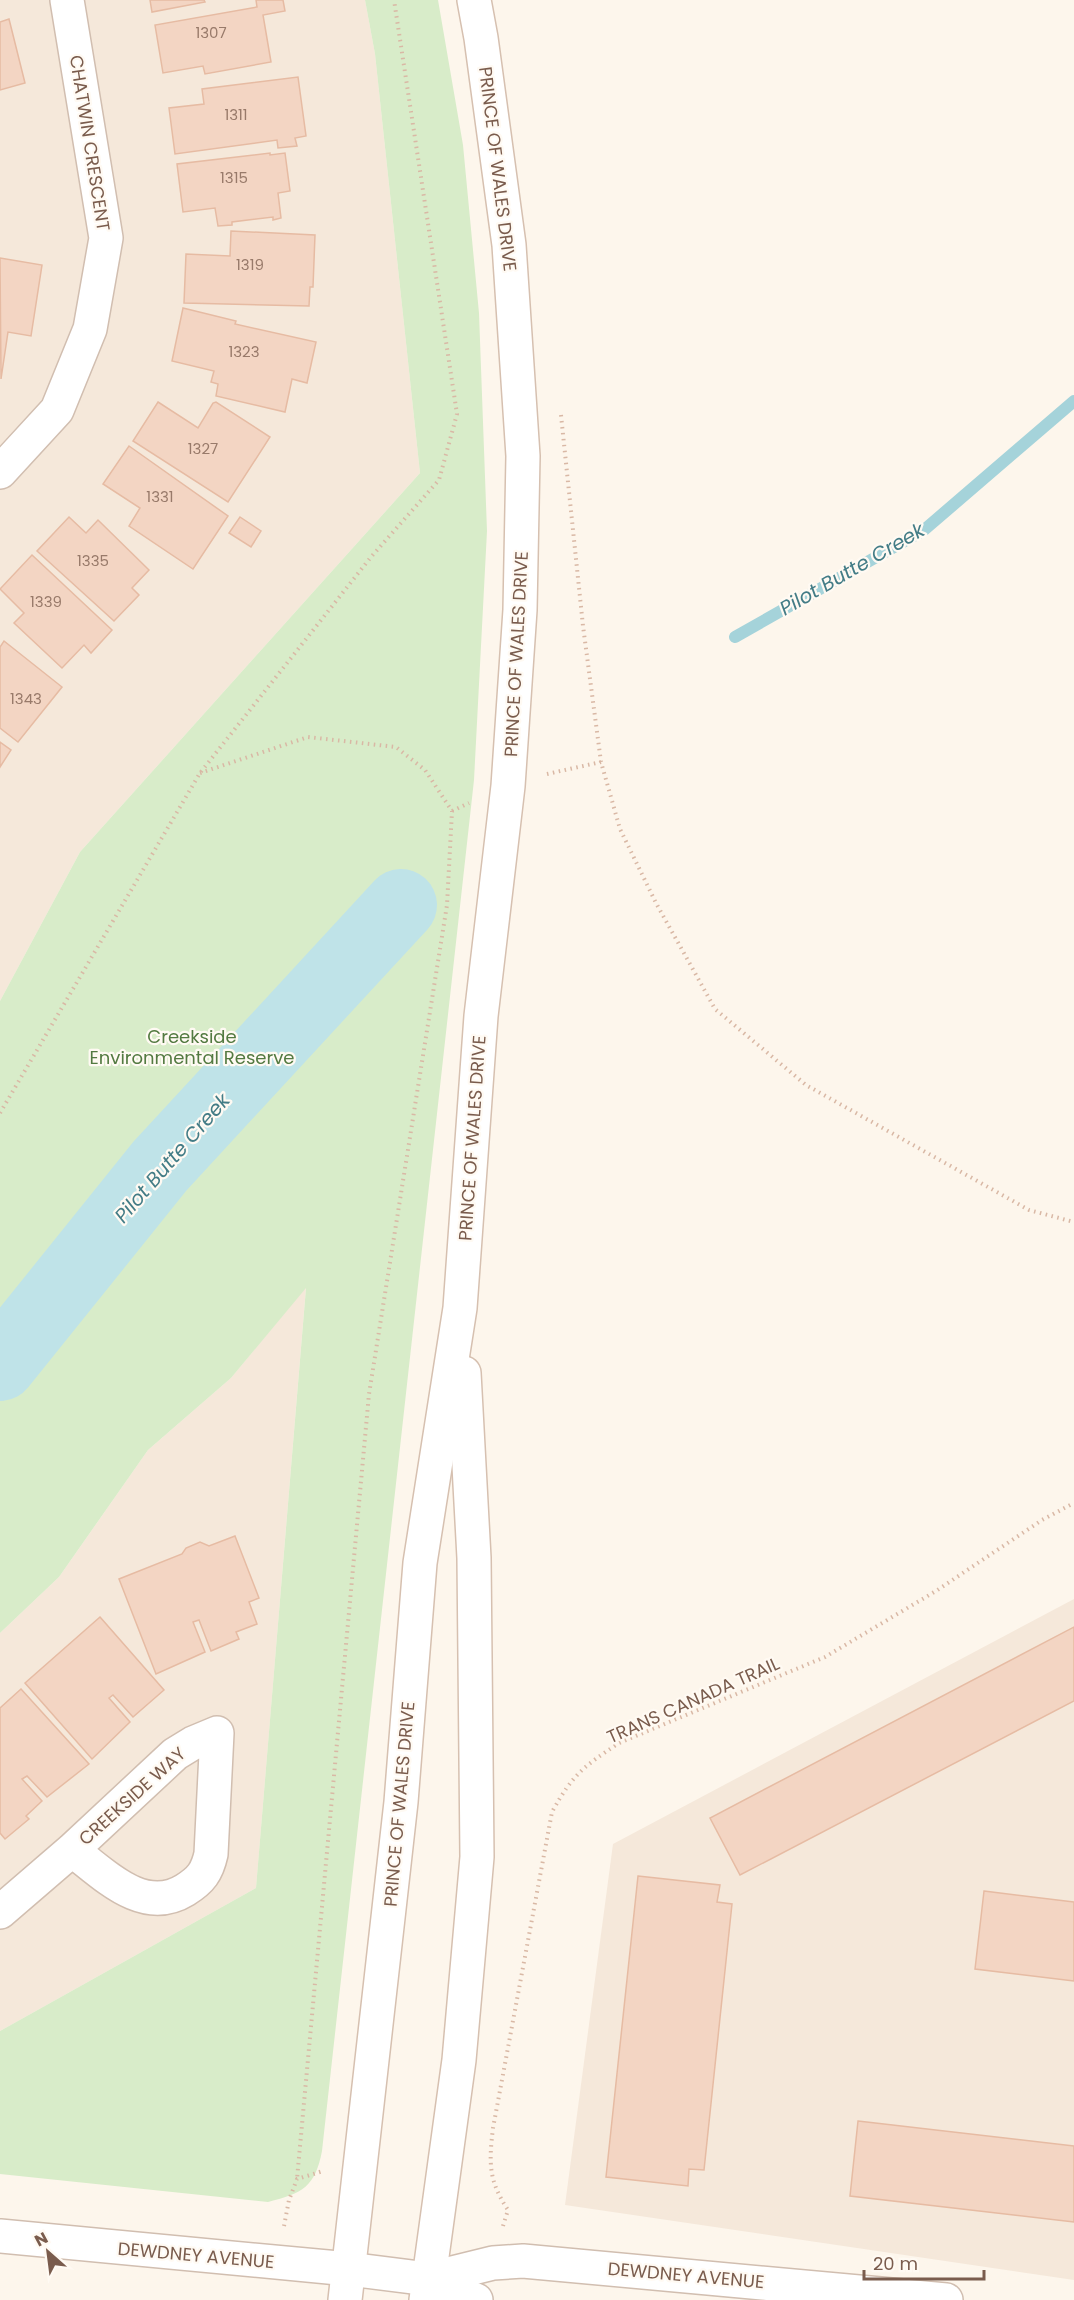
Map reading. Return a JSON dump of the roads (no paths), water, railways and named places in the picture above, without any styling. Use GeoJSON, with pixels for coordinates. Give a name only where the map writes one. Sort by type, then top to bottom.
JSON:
{"type":"FeatureCollection","features":[{"type":"Feature","properties":{"kind":"main road","name":"CHATWIN CRESCENT"},"geometry":{"type":"LineString","coordinates":[[0,472],[57,410],[90,329],[106,238],[67,0]]}},
{"type":"Feature","properties":{"kind":"main road","name":"PRINCE OF WALES DRIVE"},"geometry":{"type":"LineString","coordinates":[[347,2284],[401,1802],[420,1563],[460,1308],[481,1016],[508,786],[520,610],[523,456],[509,245],[474,0]]}},
{"type":"Feature","properties":{"kind":"main road","name":"PRINCE OF WALES DRIVE"},"geometry":{"type":"LineString","coordinates":[[428,2290],[459,2060],[477,1857],[474,1558],[460,1308]]}},
{"type":"Feature","properties":{"kind":"main road","name":"CREEKSIDE WAY"},"geometry":{"type":"LineString","coordinates":[[0,1912],[72,1850],[175,1754],[193,1743],[218,1733],[211,1854],[207,1872],[194,1884],[176,1895],[141,1897],[125,1890],[72,1850]]}},
{"type":"Feature","properties":{"kind":"main road","name":"DEWDNEY AVENUE"},"geometry":{"type":"LineString","coordinates":[[0,2236],[347,2284],[428,2290],[476,2300]]}},
{"type":"Feature","properties":{"kind":"main road","name":"DEWDNEY AVENUE"},"geometry":{"type":"LineString","coordinates":[[428,2290],[493,2263],[523,2261],[946,2300]]}},
{"type":"Feature","properties":{"kind":"waterway","name":"Pilot Butte Creek"},"geometry":{"type":"LineString","coordinates":[[735,637],[924,530],[1074,401]]}},
{"type":"Feature","properties":{"kind":"waterway","name":"Pilot Butte Creek"},"geometry":{"type":"LineString","coordinates":[[0,1365],[160,1166],[401,905]]}},
{"type":"Feature","properties":{"kind":"park label","name":"Creekside Environmental Reserve"},"geometry":{"type":"Point","coordinates":[192,1046]}}]}
